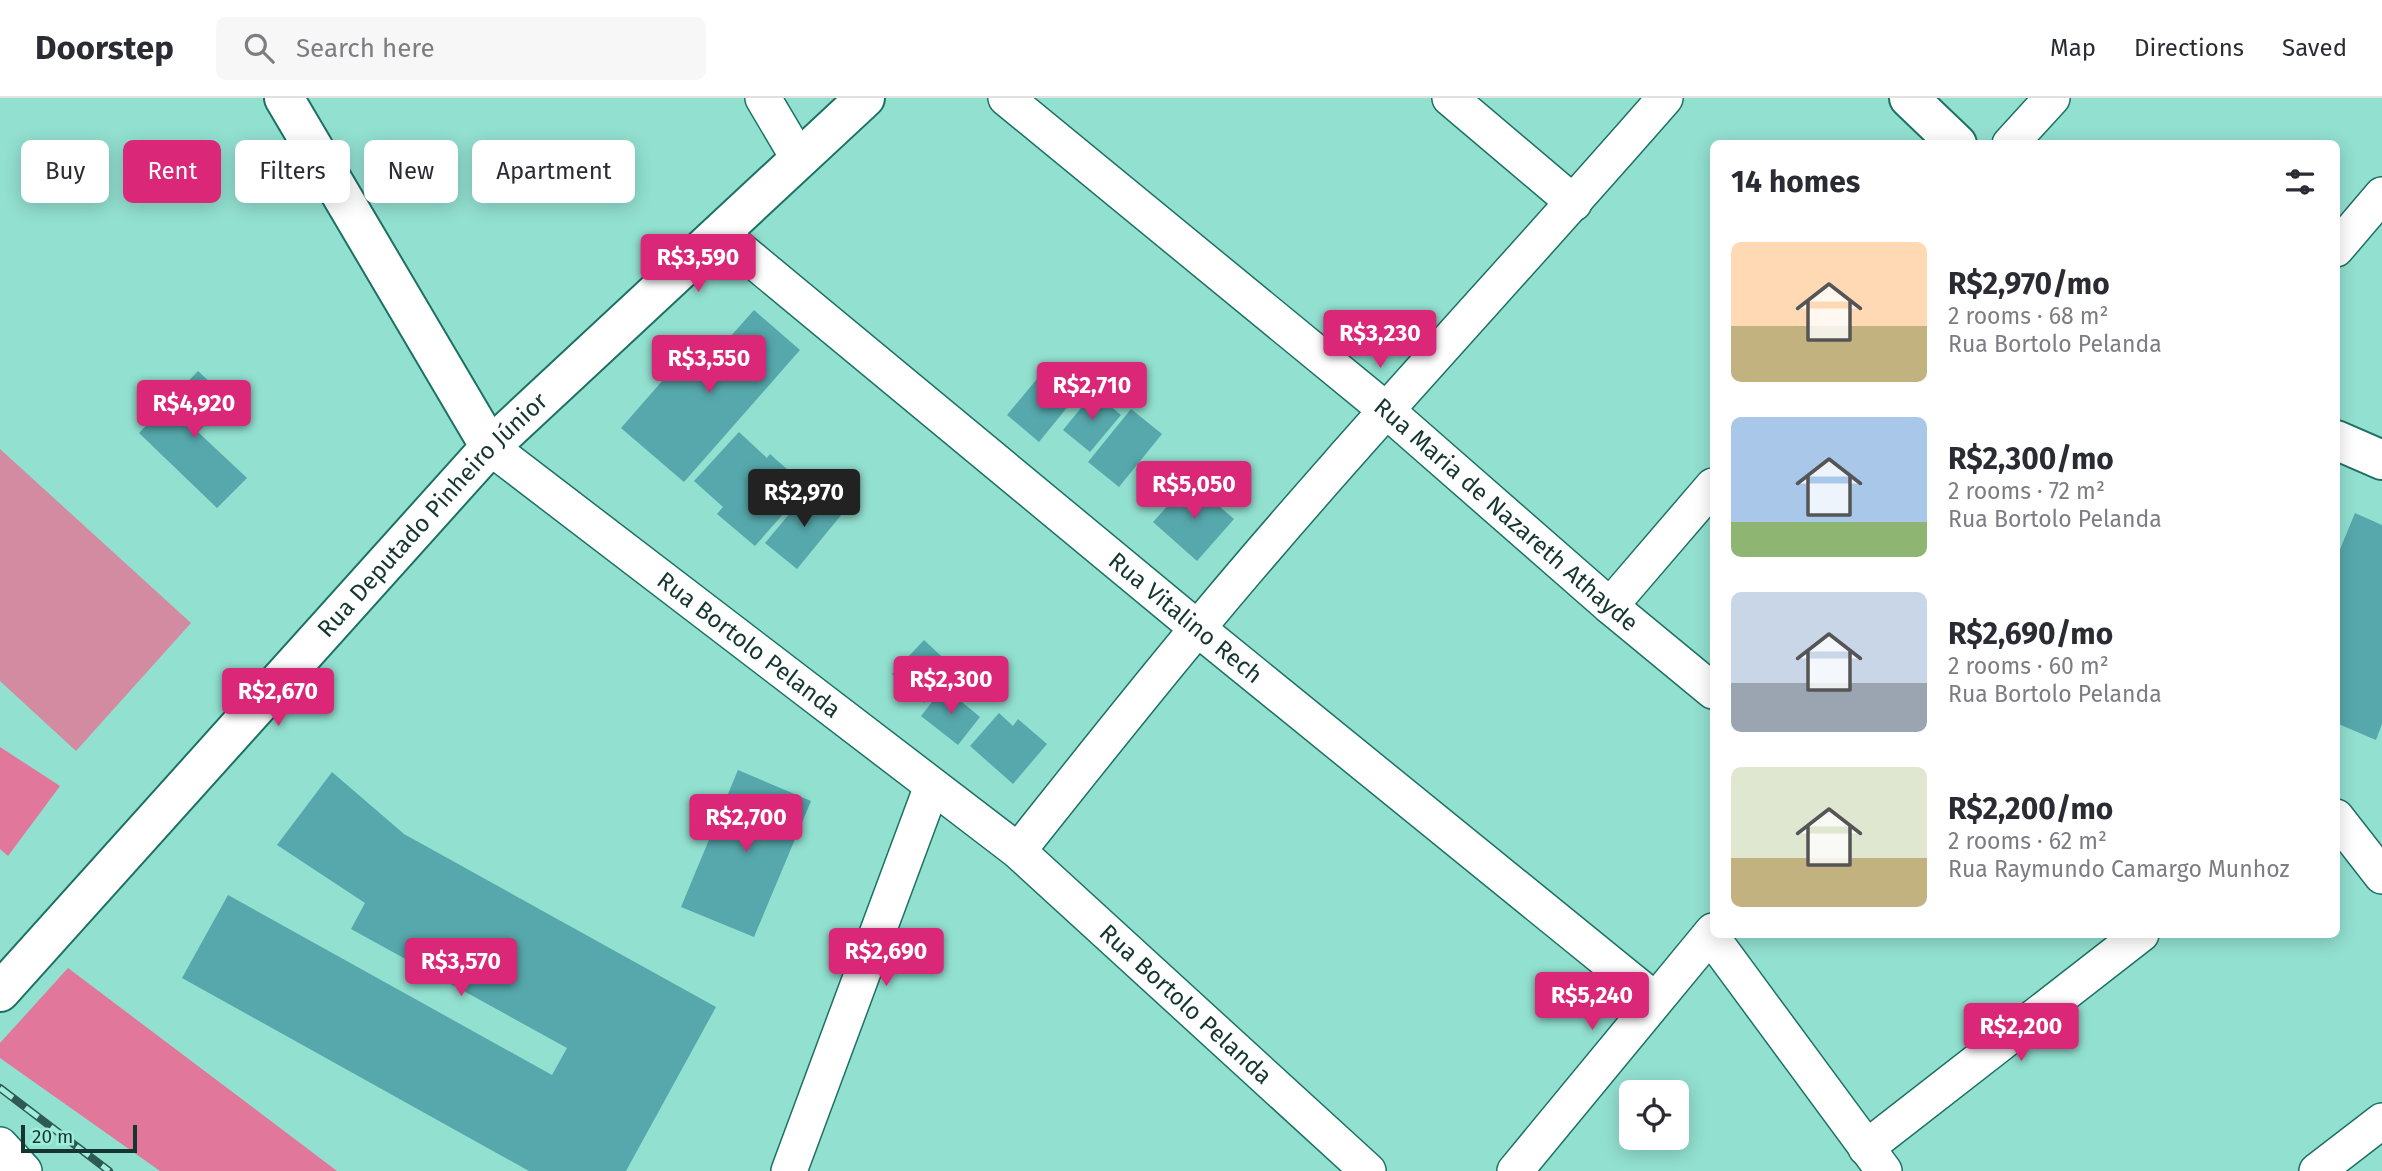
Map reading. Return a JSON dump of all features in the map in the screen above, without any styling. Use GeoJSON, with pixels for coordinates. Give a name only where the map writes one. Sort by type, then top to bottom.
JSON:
{"type":"FeatureCollection","features":[{"type":"Feature","properties":{"kind":"street","name":"Rua Bortolo Pelanda"},"geometry":{"type":"LineString","coordinates":[[284,98],[491,447],[1018,851],[1368,1171]]}},
{"type":"Feature","properties":{"kind":"street"},"geometry":{"type":"LineString","coordinates":[[763,98],[799,159]]}},
{"type":"Feature","properties":{"kind":"street","name":"Rua Deputado Pinheiro Júnior"},"geometry":{"type":"LineString","coordinates":[[10,980],[491,447],[865,98]]}},
{"type":"Feature","properties":{"kind":"street","name":"Rua Maria de Nazareth Athayde"},"geometry":{"type":"LineString","coordinates":[[1006,98],[1385,411],[1610,606],[1710,689]]}},
{"type":"Feature","properties":{"kind":"street"},"geometry":{"type":"LineString","coordinates":[[1450,98],[1574,203]]}},
{"type":"Feature","properties":{"kind":"street"},"geometry":{"type":"LineString","coordinates":[[1018,851],[1197,628],[1385,411],[1574,203],[1665,98]]}},
{"type":"Feature","properties":{"kind":"street"},"geometry":{"type":"LineString","coordinates":[[1909,98],[1953,140]]}},
{"type":"Feature","properties":{"kind":"street"},"geometry":{"type":"LineString","coordinates":[[2014,140],[2052,98]]}},
{"type":"Feature","properties":{"kind":"street"},"geometry":{"type":"LineString","coordinates":[[2340,244],[2382,195]]}},
{"type":"Feature","properties":{"kind":"street","name":"Rua Vitalino Rech"},"geometry":{"type":"LineString","coordinates":[[720,233],[1197,628],[1655,1000]]}},
{"type":"Feature","properties":{"kind":"street"},"geometry":{"type":"LineString","coordinates":[[2340,442],[2382,460]]}},
{"type":"Feature","properties":{"kind":"street"},"geometry":{"type":"LineString","coordinates":[[1610,606],[1710,489]]}},
{"type":"Feature","properties":{"kind":"street"},"geometry":{"type":"LineString","coordinates":[[789,1171],[932,786]]}},
{"type":"Feature","properties":{"kind":"street"},"geometry":{"type":"LineString","coordinates":[[2340,822],[2382,876]]}},
{"type":"Feature","properties":{"kind":"street"},"geometry":{"type":"LineString","coordinates":[[1515,1171],[1710,935]]}},
{"type":"Feature","properties":{"kind":"street"},"geometry":{"type":"LineString","coordinates":[[1716,938],[1875,1160],[2136,938]]}},
{"type":"Feature","properties":{"kind":"street"},"geometry":{"type":"LineString","coordinates":[[2316,1171],[2382,1121]]}},
{"type":"Feature","properties":{"kind":"street"},"geometry":{"type":"LineString","coordinates":[[0,1145],[24,1171]]}},
{"type":"Feature","properties":{"kind":"shaded area"},"geometry":{"type":"Polygon","coordinates":[[[0,449],[191,623],[76,751],[0,681],[0,449]]]}},
{"type":"Feature","properties":{"kind":"shaded area"},"geometry":{"type":"Polygon","coordinates":[[[0,747],[60,786],[8,856],[0,849],[0,747]]]}},
{"type":"Feature","properties":{"kind":"shaded area"},"geometry":{"type":"Polygon","coordinates":[[[68,968],[337,1171],[160,1171],[0,1058],[0,1043],[68,968]]]}},
{"type":"Feature","properties":{"kind":"building"},"geometry":{"type":"Polygon","coordinates":[[[754,310],[800,350],[684,482],[621,428],[698,340],[714,355],[754,310]]]}},
{"type":"Feature","properties":{"kind":"building"},"geometry":{"type":"Polygon","coordinates":[[[1051,362],[1083,388],[1039,442],[1007,415],[1051,362]]]}},
{"type":"Feature","properties":{"kind":"building"},"geometry":{"type":"Polygon","coordinates":[[[198,371],[229,400],[198,432],[247,478],[217,508],[139,433],[198,371]]]}},
{"type":"Feature","properties":{"kind":"building"},"geometry":{"type":"Polygon","coordinates":[[[1094,392],[1121,415],[1090,452],[1063,430],[1094,392]]]}},
{"type":"Feature","properties":{"kind":"building"},"geometry":{"type":"Polygon","coordinates":[[[1131,409],[1162,434],[1119,487],[1088,462],[1131,409]]]}},
{"type":"Feature","properties":{"kind":"building"},"geometry":{"type":"Polygon","coordinates":[[[739,432],[767,458],[770,454],[807,487],[755,546],[717,514],[723,507],[694,481],[739,432]]]}},
{"type":"Feature","properties":{"kind":"building"},"geometry":{"type":"Polygon","coordinates":[[[1190,481],[1234,519],[1197,561],[1153,522],[1190,481]]]}},
{"type":"Feature","properties":{"kind":"building"},"geometry":{"type":"Polygon","coordinates":[[[811,488],[842,514],[797,569],[765,543],[811,488]]]}},
{"type":"Feature","properties":{"kind":"building"},"geometry":{"type":"Polygon","coordinates":[[[2355,513],[2382,525],[2382,724],[2376,740],[2340,725],[2340,549],[2355,513]]]}},
{"type":"Feature","properties":{"kind":"building"},"geometry":{"type":"Polygon","coordinates":[[[924,640],[955,669],[924,703],[892,674],[924,640]]]}},
{"type":"Feature","properties":{"kind":"building"},"geometry":{"type":"Polygon","coordinates":[[[944,687],[980,717],[958,745],[921,716],[944,687]]]}},
{"type":"Feature","properties":{"kind":"building"},"geometry":{"type":"Polygon","coordinates":[[[999,713],[1013,726],[1018,719],[1047,744],[1013,784],[970,746],[999,713]]]}},
{"type":"Feature","properties":{"kind":"building"},"geometry":{"type":"Polygon","coordinates":[[[738,770],[811,801],[754,937],[681,907],[738,770]]]}},
{"type":"Feature","properties":{"kind":"building"},"geometry":{"type":"Polygon","coordinates":[[[332,772],[404,834],[716,1007],[626,1171],[529,1171],[182,978],[228,895],[552,1075],[567,1048],[351,929],[365,903],[277,845],[332,772]]]}},
{"type":"Feature","properties":{"kind":"railway"},"geometry":{"type":"LineString","coordinates":[[0,1088],[109,1171]]}}]}
